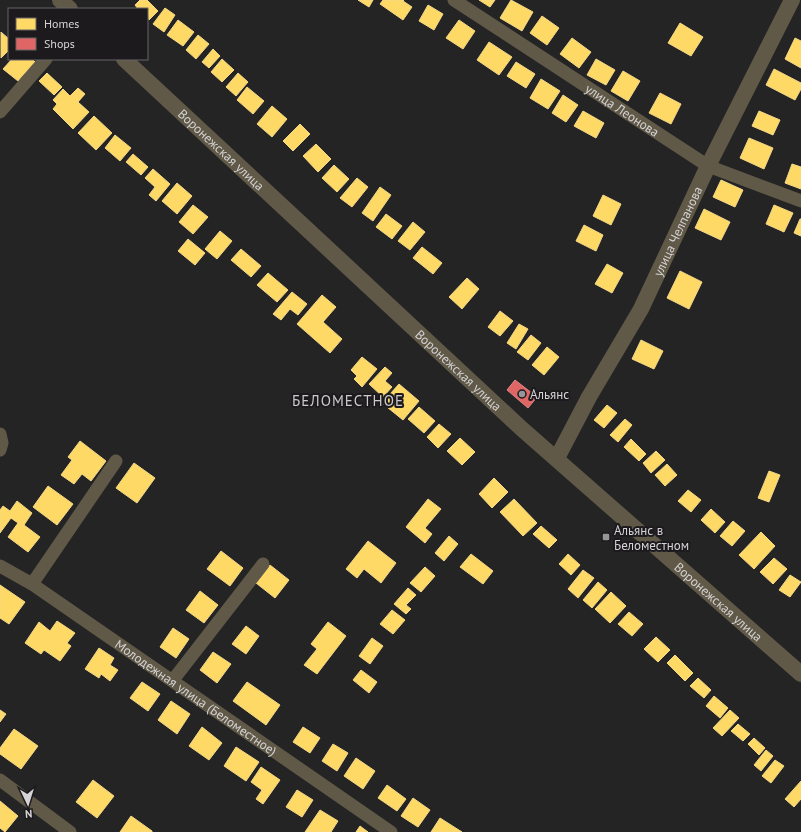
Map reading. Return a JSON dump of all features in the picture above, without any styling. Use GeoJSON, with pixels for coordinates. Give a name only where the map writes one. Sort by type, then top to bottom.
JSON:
{"type":"FeatureCollection","features":[{"type":"Feature","properties":{"kind":"street"},"geometry":{"type":"LineString","coordinates":[[60,0],[69,8]]}},
{"type":"Feature","properties":{"kind":"street","name":"улица Леонова"},"geometry":{"type":"LineString","coordinates":[[454,0],[708,166],[801,201]]}},
{"type":"Feature","properties":{"kind":"street","name":"улица Челпанова"},"geometry":{"type":"LineString","coordinates":[[557,458],[589,397],[641,309],[708,166],[792,0]]}},
{"type":"Feature","properties":{"kind":"street"},"geometry":{"type":"LineString","coordinates":[[0,112],[45,60]]}},
{"type":"Feature","properties":{"kind":"street","name":"Воронежская улица"},"geometry":{"type":"LineString","coordinates":[[125,60],[476,387],[801,674]]}},
{"type":"Feature","properties":{"kind":"street"},"geometry":{"type":"LineString","coordinates":[[0,434],[2,443],[0,450]]}},
{"type":"Feature","properties":{"kind":"street"},"geometry":{"type":"LineString","coordinates":[[32,584],[116,461]]}},
{"type":"Feature","properties":{"kind":"street"},"geometry":{"type":"LineString","coordinates":[[173,680],[263,564]]}},
{"type":"Feature","properties":{"kind":"street","name":"Молодежная улица (Беломестное)"},"geometry":{"type":"LineString","coordinates":[[0,566],[32,584],[173,680],[390,832]]}},
{"type":"Feature","properties":{"kind":"street"},"geometry":{"type":"LineString","coordinates":[[0,780],[70,832]]}},
{"type":"Feature","properties":{"kind":"building: Homes"},"geometry":{"type":"Polygon","coordinates":[[[140,0],[147,0],[158,11],[149,20],[148,8],[137,8],[135,5],[140,0]]]}},
{"type":"Feature","properties":{"kind":"building: Homes"},"geometry":{"type":"Polygon","coordinates":[[[358,0],[373,0],[369,7],[358,0]]]}},
{"type":"Feature","properties":{"kind":"building: Homes"},"geometry":{"type":"Polygon","coordinates":[[[383,0],[404,0],[403,1],[412,7],[403,20],[380,4],[383,0]]]}},
{"type":"Feature","properties":{"kind":"building: Homes"},"geometry":{"type":"Polygon","coordinates":[[[479,0],[495,0],[490,7],[479,0]]]}},
{"type":"Feature","properties":{"kind":"building: Homes"},"geometry":{"type":"Polygon","coordinates":[[[511,0],[533,12],[522,31],[500,18],[511,0]]]}},
{"type":"Feature","properties":{"kind":"building: Homes"},"geometry":{"type":"Polygon","coordinates":[[[428,5],[443,14],[434,30],[419,21],[428,5]]]}},
{"type":"Feature","properties":{"kind":"building: Homes"},"geometry":{"type":"Polygon","coordinates":[[[165,8],[175,15],[164,32],[153,24],[165,8]]]}},
{"type":"Feature","properties":{"kind":"building: Homes"},"geometry":{"type":"Polygon","coordinates":[[[542,16],[559,28],[547,45],[530,33],[542,16]]]}},
{"type":"Feature","properties":{"kind":"building: Homes"},"geometry":{"type":"Polygon","coordinates":[[[178,20],[194,32],[183,46],[167,35],[178,20]]]}},
{"type":"Feature","properties":{"kind":"building: Homes"},"geometry":{"type":"Polygon","coordinates":[[[459,20],[475,31],[463,49],[446,38],[459,20]]]}},
{"type":"Feature","properties":{"kind":"building: Homes"},"geometry":{"type":"Polygon","coordinates":[[[680,23],[703,37],[691,56],[668,43],[680,23]]]}},
{"type":"Feature","properties":{"kind":"building: Homes"},"geometry":{"type":"Polygon","coordinates":[[[1,32],[8,38],[8,51],[1,58],[1,32]]]}},
{"type":"Feature","properties":{"kind":"building: Homes"},"geometry":{"type":"Polygon","coordinates":[[[198,35],[209,44],[196,59],[186,50],[198,35]]]}},
{"type":"Feature","properties":{"kind":"building: Homes"},"geometry":{"type":"Polygon","coordinates":[[[572,38],[591,52],[579,68],[560,54],[572,38]]]}},
{"type":"Feature","properties":{"kind":"building: Homes"},"geometry":{"type":"Polygon","coordinates":[[[795,38],[801,41],[801,68],[785,59],[795,38]]]}},
{"type":"Feature","properties":{"kind":"building: Homes"},"geometry":{"type":"Polygon","coordinates":[[[489,42],[512,57],[499,75],[477,60],[489,42]]]}},
{"type":"Feature","properties":{"kind":"building: Homes"},"geometry":{"type":"Polygon","coordinates":[[[213,49],[220,56],[209,68],[202,62],[213,49]]]}},
{"type":"Feature","properties":{"kind":"building: Homes"},"geometry":{"type":"Polygon","coordinates":[[[222,59],[234,70],[222,82],[211,72],[222,59]]]}},
{"type":"Feature","properties":{"kind":"building: Homes"},"geometry":{"type":"Polygon","coordinates":[[[596,59],[615,70],[606,85],[587,75],[596,59]]]}},
{"type":"Feature","properties":{"kind":"building: Homes"},"geometry":{"type":"Polygon","coordinates":[[[11,60],[33,60],[35,62],[18,81],[3,69],[11,60]]]}},
{"type":"Feature","properties":{"kind":"building: Homes"},"geometry":{"type":"Polygon","coordinates":[[[516,62],[535,74],[526,88],[507,76],[516,62]]]}},
{"type":"Feature","properties":{"kind":"building: Homes"},"geometry":{"type":"Polygon","coordinates":[[[774,69],[801,83],[801,89],[795,100],[766,85],[774,69]]]}},
{"type":"Feature","properties":{"kind":"building: Homes"},"geometry":{"type":"Polygon","coordinates":[[[623,71],[640,81],[628,101],[611,91],[623,71]]]}},
{"type":"Feature","properties":{"kind":"building: Homes"},"geometry":{"type":"Polygon","coordinates":[[[47,73],[62,87],[54,95],[39,81],[47,73]]]}},
{"type":"Feature","properties":{"kind":"building: Homes"},"geometry":{"type":"Polygon","coordinates":[[[238,73],[248,82],[236,96],[226,87],[238,73]]]}},
{"type":"Feature","properties":{"kind":"building: Homes"},"geometry":{"type":"Polygon","coordinates":[[[541,79],[560,91],[548,109],[530,98],[541,79]]]}},
{"type":"Feature","properties":{"kind":"building: Homes"},"geometry":{"type":"Polygon","coordinates":[[[247,87],[264,101],[253,114],[237,100],[247,87]]]}},
{"type":"Feature","properties":{"kind":"building: Homes"},"geometry":{"type":"Polygon","coordinates":[[[78,88],[85,94],[78,102],[89,112],[73,129],[53,109],[57,104],[53,100],[63,89],[70,96],[78,88]]]}},
{"type":"Feature","properties":{"kind":"building: Homes"},"geometry":{"type":"Polygon","coordinates":[[[660,93],[681,104],[671,124],[649,113],[660,93]]]}},
{"type":"Feature","properties":{"kind":"building: Homes"},"geometry":{"type":"Polygon","coordinates":[[[563,95],[578,105],[566,122],[552,113],[563,95]]]}},
{"type":"Feature","properties":{"kind":"building: Homes"},"geometry":{"type":"Polygon","coordinates":[[[272,106],[287,119],[272,137],[257,124],[272,106]]]}},
{"type":"Feature","properties":{"kind":"building: Homes"},"geometry":{"type":"Polygon","coordinates":[[[583,111],[604,123],[596,138],[574,126],[583,111]]]}},
{"type":"Feature","properties":{"kind":"building: Homes"},"geometry":{"type":"Polygon","coordinates":[[[759,111],[780,120],[773,135],[752,126],[759,111]]]}},
{"type":"Feature","properties":{"kind":"building: Homes"},"geometry":{"type":"Polygon","coordinates":[[[94,116],[112,133],[96,150],[78,133],[94,116]]]}},
{"type":"Feature","properties":{"kind":"building: Homes"},"geometry":{"type":"Polygon","coordinates":[[[300,124],[310,134],[293,151],[283,141],[300,124]]]}},
{"type":"Feature","properties":{"kind":"building: Homes"},"geometry":{"type":"Polygon","coordinates":[[[115,135],[131,148],[120,161],[105,148],[115,135]]]}},
{"type":"Feature","properties":{"kind":"building: Homes"},"geometry":{"type":"Polygon","coordinates":[[[749,138],[773,148],[764,169],[740,158],[749,138]]]}},
{"type":"Feature","properties":{"kind":"building: Homes"},"geometry":{"type":"Polygon","coordinates":[[[316,144],[331,159],[318,172],[303,156],[316,144]]]}},
{"type":"Feature","properties":{"kind":"building: Homes"},"geometry":{"type":"Polygon","coordinates":[[[133,154],[148,167],[141,175],[126,162],[133,154]]]}},
{"type":"Feature","properties":{"kind":"building: Homes"},"geometry":{"type":"Polygon","coordinates":[[[792,164],[801,167],[801,189],[785,183],[792,164]]]}},
{"type":"Feature","properties":{"kind":"building: Homes"},"geometry":{"type":"Polygon","coordinates":[[[334,165],[349,179],[337,192],[322,178],[334,165]]]}},
{"type":"Feature","properties":{"kind":"building: Homes"},"geometry":{"type":"Polygon","coordinates":[[[153,169],[170,184],[156,201],[149,195],[155,187],[145,178],[153,169]]]}},
{"type":"Feature","properties":{"kind":"building: Homes"},"geometry":{"type":"Polygon","coordinates":[[[357,178],[368,187],[352,207],[340,198],[357,178]]]}},
{"type":"Feature","properties":{"kind":"building: Homes"},"geometry":{"type":"Polygon","coordinates":[[[721,180],[743,190],[735,207],[713,197],[721,180]]]}},
{"type":"Feature","properties":{"kind":"building: Homes"},"geometry":{"type":"Polygon","coordinates":[[[177,183],[192,196],[177,214],[162,201],[177,183]]]}},
{"type":"Feature","properties":{"kind":"building: Homes"},"geometry":{"type":"Polygon","coordinates":[[[380,187],[391,195],[373,221],[362,213],[380,187]]]}},
{"type":"Feature","properties":{"kind":"building: Homes"},"geometry":{"type":"Polygon","coordinates":[[[603,195],[621,204],[611,225],[593,216],[603,195]]]}},
{"type":"Feature","properties":{"kind":"building: Homes"},"geometry":{"type":"Polygon","coordinates":[[[193,205],[208,217],[193,234],[179,222],[193,205]]]}},
{"type":"Feature","properties":{"kind":"building: Homes"},"geometry":{"type":"Polygon","coordinates":[[[774,205],[793,213],[784,232],[766,224],[774,205]]]}},
{"type":"Feature","properties":{"kind":"building: Homes"},"geometry":{"type":"Polygon","coordinates":[[[704,209],[730,222],[721,240],[695,228],[704,209]]]}},
{"type":"Feature","properties":{"kind":"building: Homes"},"geometry":{"type":"Polygon","coordinates":[[[386,214],[402,226],[392,239],[376,227],[386,214]]]}},
{"type":"Feature","properties":{"kind":"building: Homes"},"geometry":{"type":"Polygon","coordinates":[[[801,219],[801,236],[794,233],[801,219]]]}},
{"type":"Feature","properties":{"kind":"building: Homes"},"geometry":{"type":"Polygon","coordinates":[[[413,222],[425,232],[410,250],[398,241],[413,222]]]}},
{"type":"Feature","properties":{"kind":"building: Homes"},"geometry":{"type":"Polygon","coordinates":[[[584,225],[603,235],[596,251],[576,241],[584,225]]]}},
{"type":"Feature","properties":{"kind":"building: Homes"},"geometry":{"type":"Polygon","coordinates":[[[220,231],[232,241],[217,259],[205,249],[220,231]]]}},
{"type":"Feature","properties":{"kind":"building: Homes"},"geometry":{"type":"Polygon","coordinates":[[[188,239],[205,253],[195,265],[178,251],[188,239]]]}},
{"type":"Feature","properties":{"kind":"building: Homes"},"geometry":{"type":"Polygon","coordinates":[[[422,247],[442,263],[433,274],[413,258],[422,247]]]}},
{"type":"Feature","properties":{"kind":"building: Homes"},"geometry":{"type":"Polygon","coordinates":[[[241,249],[261,266],[251,277],[231,260],[241,249]]]}},
{"type":"Feature","properties":{"kind":"building: Homes"},"geometry":{"type":"Polygon","coordinates":[[[607,264],[623,273],[612,293],[595,284],[607,264]]]}},
{"type":"Feature","properties":{"kind":"building: Homes"},"geometry":{"type":"Polygon","coordinates":[[[680,271],[702,282],[689,309],[667,298],[680,271]]]}},
{"type":"Feature","properties":{"kind":"building: Homes"},"geometry":{"type":"Polygon","coordinates":[[[268,273],[288,290],[277,302],[257,285],[268,273]]]}},
{"type":"Feature","properties":{"kind":"building: Homes"},"geometry":{"type":"Polygon","coordinates":[[[467,278],[479,289],[462,309],[449,297],[467,278]]]}},
{"type":"Feature","properties":{"kind":"building: Homes"},"geometry":{"type":"Polygon","coordinates":[[[292,292],[307,304],[298,315],[290,309],[281,320],[273,314],[292,292]]]}},
{"type":"Feature","properties":{"kind":"building: Homes"},"geometry":{"type":"Polygon","coordinates":[[[322,295],[336,307],[323,322],[342,339],[330,353],[297,324],[322,295]]]}},
{"type":"Feature","properties":{"kind":"building: Homes"},"geometry":{"type":"Polygon","coordinates":[[[500,311],[513,321],[500,336],[488,327],[500,311]]]}},
{"type":"Feature","properties":{"kind":"building: Homes"},"geometry":{"type":"Polygon","coordinates":[[[519,324],[528,329],[516,349],[507,343],[519,324]]]}},
{"type":"Feature","properties":{"kind":"building: Homes"},"geometry":{"type":"Polygon","coordinates":[[[531,335],[541,343],[528,360],[517,352],[531,335]]]}},
{"type":"Feature","properties":{"kind":"building: Homes"},"geometry":{"type":"Polygon","coordinates":[[[641,340],[663,351],[654,369],[632,359],[641,340]]]}},
{"type":"Feature","properties":{"kind":"building: Homes"},"geometry":{"type":"Polygon","coordinates":[[[547,347],[559,357],[544,375],[532,365],[547,347]]]}},
{"type":"Feature","properties":{"kind":"building: Homes"},"geometry":{"type":"Polygon","coordinates":[[[362,357],[377,369],[362,387],[354,379],[357,376],[351,370],[362,357]]]}},
{"type":"Feature","properties":{"kind":"building: Homes"},"geometry":{"type":"Polygon","coordinates":[[[385,367],[392,373],[385,381],[392,387],[383,397],[369,384],[385,367]]]}},
{"type":"Feature","properties":{"kind":"building: Homes"},"geometry":{"type":"Polygon","coordinates":[[[399,384],[419,401],[403,420],[382,403],[399,384]]]}},
{"type":"Feature","properties":{"kind":"building: Homes"},"geometry":{"type":"Polygon","coordinates":[[[607,405],[617,413],[604,428],[594,420],[607,405]]]}},
{"type":"Feature","properties":{"kind":"building: Homes"},"geometry":{"type":"Polygon","coordinates":[[[419,407],[435,421],[424,433],[408,419],[419,407]]]}},
{"type":"Feature","properties":{"kind":"building: Homes"},"geometry":{"type":"Polygon","coordinates":[[[625,419],[632,425],[618,442],[610,435],[625,419]]]}},
{"type":"Feature","properties":{"kind":"building: Homes"},"geometry":{"type":"Polygon","coordinates":[[[439,424],[451,434],[438,448],[427,437],[439,424]]]}},
{"type":"Feature","properties":{"kind":"building: Homes"},"geometry":{"type":"Polygon","coordinates":[[[460,438],[475,452],[462,465],[447,451],[460,438]]]}},
{"type":"Feature","properties":{"kind":"building: Homes"},"geometry":{"type":"Polygon","coordinates":[[[631,439],[646,454],[639,461],[624,447],[631,439]]]}},
{"type":"Feature","properties":{"kind":"building: Homes"},"geometry":{"type":"Polygon","coordinates":[[[80,441],[106,461],[91,481],[82,474],[74,484],[61,475],[72,460],[68,457],[80,441]]]}},
{"type":"Feature","properties":{"kind":"building: Homes"},"geometry":{"type":"Polygon","coordinates":[[[656,451],[665,460],[651,473],[643,463],[656,451]]]}},
{"type":"Feature","properties":{"kind":"building: Homes"},"geometry":{"type":"Polygon","coordinates":[[[134,463],[155,478],[137,503],[116,488],[134,463]]]}},
{"type":"Feature","properties":{"kind":"building: Homes"},"geometry":{"type":"Polygon","coordinates":[[[667,464],[677,475],[665,486],[655,475],[667,464]]]}},
{"type":"Feature","properties":{"kind":"building: Homes"},"geometry":{"type":"Polygon","coordinates":[[[769,471],[780,475],[769,502],[758,498],[769,471]]]}},
{"type":"Feature","properties":{"kind":"building: Homes"},"geometry":{"type":"Polygon","coordinates":[[[494,478],[508,492],[492,508],[479,494],[494,478]]]}},
{"type":"Feature","properties":{"kind":"building: Homes"},"geometry":{"type":"Polygon","coordinates":[[[48,486],[73,504],[57,525],[33,507],[48,486]]]}},
{"type":"Feature","properties":{"kind":"building: Homes"},"geometry":{"type":"Polygon","coordinates":[[[688,490],[701,500],[691,512],[678,501],[688,490]]]}},
{"type":"Feature","properties":{"kind":"building: Homes"},"geometry":{"type":"Polygon","coordinates":[[[428,499],[441,509],[425,528],[432,534],[425,543],[406,527],[428,499]]]}},
{"type":"Feature","properties":{"kind":"building: Homes"},"geometry":{"type":"Polygon","coordinates":[[[514,499],[537,523],[523,536],[500,512],[514,499]]]}},
{"type":"Feature","properties":{"kind":"building: Homes"},"geometry":{"type":"Polygon","coordinates":[[[17,501],[32,513],[24,525],[40,537],[28,552],[8,537],[18,523],[11,518],[0,533],[0,510],[3,506],[10,511],[17,501]]]}},
{"type":"Feature","properties":{"kind":"building: Homes"},"geometry":{"type":"Polygon","coordinates":[[[711,509],[725,522],[715,533],[701,520],[711,509]]]}},
{"type":"Feature","properties":{"kind":"building: Homes"},"geometry":{"type":"Polygon","coordinates":[[[733,521],[745,531],[732,546],[720,536],[733,521]]]}},
{"type":"Feature","properties":{"kind":"building: Homes"},"geometry":{"type":"Polygon","coordinates":[[[541,526],[557,540],[549,548],[533,534],[541,526]]]}},
{"type":"Feature","properties":{"kind":"building: Homes"},"geometry":{"type":"Polygon","coordinates":[[[761,532],[775,546],[754,569],[739,555],[761,532]]]}},
{"type":"Feature","properties":{"kind":"building: Homes"},"geometry":{"type":"Polygon","coordinates":[[[449,536],[458,544],[444,561],[435,553],[449,536]]]}},
{"type":"Feature","properties":{"kind":"building: Homes"},"geometry":{"type":"Polygon","coordinates":[[[368,541],[396,563],[381,583],[364,569],[357,578],[346,569],[368,541]]]}},
{"type":"Feature","properties":{"kind":"building: Homes"},"geometry":{"type":"Polygon","coordinates":[[[221,551],[243,568],[230,586],[207,569],[221,551]]]}},
{"type":"Feature","properties":{"kind":"building: Homes"},"geometry":{"type":"Polygon","coordinates":[[[471,554],[493,571],[483,584],[460,567],[471,554]]]}},
{"type":"Feature","properties":{"kind":"building: Homes"},"geometry":{"type":"Polygon","coordinates":[[[568,554],[580,565],[571,575],[559,564],[568,554]]]}},
{"type":"Feature","properties":{"kind":"building: Homes"},"geometry":{"type":"Polygon","coordinates":[[[774,558],[787,569],[773,584],[760,572],[774,558]]]}},
{"type":"Feature","properties":{"kind":"building: Homes"},"geometry":{"type":"Polygon","coordinates":[[[270,565],[289,580],[275,598],[256,583],[270,565]]]}},
{"type":"Feature","properties":{"kind":"building: Homes"},"geometry":{"type":"Polygon","coordinates":[[[425,567],[435,576],[421,592],[410,583],[425,567]]]}},
{"type":"Feature","properties":{"kind":"building: Homes"},"geometry":{"type":"Polygon","coordinates":[[[583,570],[594,578],[578,598],[568,589],[583,570]]]}},
{"type":"Feature","properties":{"kind":"building: Homes"},"geometry":{"type":"Polygon","coordinates":[[[790,575],[801,582],[790,597],[779,590],[790,575]]]}},
{"type":"Feature","properties":{"kind":"building: Homes"},"geometry":{"type":"Polygon","coordinates":[[[598,582],[607,590],[592,608],[583,600],[598,582]]]}},
{"type":"Feature","properties":{"kind":"building: Homes"},"geometry":{"type":"Polygon","coordinates":[[[0,585],[25,602],[9,624],[0,618],[0,585]]]}},
{"type":"Feature","properties":{"kind":"building: Homes"},"geometry":{"type":"Polygon","coordinates":[[[408,588],[416,595],[406,605],[411,609],[406,614],[394,604],[408,588]]]}},
{"type":"Feature","properties":{"kind":"building: Homes"},"geometry":{"type":"Polygon","coordinates":[[[200,591],[218,605],[204,623],[186,610],[200,591]]]}},
{"type":"Feature","properties":{"kind":"building: Homes"},"geometry":{"type":"Polygon","coordinates":[[[611,592],[626,606],[610,623],[595,609],[611,592]]]}},
{"type":"Feature","properties":{"kind":"building: Homes"},"geometry":{"type":"Polygon","coordinates":[[[392,610],[405,620],[393,634],[380,624],[392,610]]]}},
{"type":"Feature","properties":{"kind":"building: Homes"},"geometry":{"type":"Polygon","coordinates":[[[629,612],[643,624],[632,636],[618,624],[629,612]]]}},
{"type":"Feature","properties":{"kind":"building: Homes"},"geometry":{"type":"Polygon","coordinates":[[[57,621],[75,633],[67,643],[71,646],[60,661],[44,650],[41,654],[25,643],[39,622],[50,631],[57,621]]]}},
{"type":"Feature","properties":{"kind":"building: Homes"},"geometry":{"type":"Polygon","coordinates":[[[328,622],[346,636],[317,674],[304,665],[317,649],[311,644],[328,622]]]}},
{"type":"Feature","properties":{"kind":"building: Homes"},"geometry":{"type":"Polygon","coordinates":[[[246,626],[259,636],[246,654],[232,644],[246,626]]]}},
{"type":"Feature","properties":{"kind":"building: Homes"},"geometry":{"type":"Polygon","coordinates":[[[173,628],[189,639],[176,658],[160,647],[173,628]]]}},
{"type":"Feature","properties":{"kind":"building: Homes"},"geometry":{"type":"Polygon","coordinates":[[[656,637],[670,650],[658,662],[644,649],[656,637]]]}},
{"type":"Feature","properties":{"kind":"building: Homes"},"geometry":{"type":"Polygon","coordinates":[[[372,638],[383,646],[370,664],[359,656],[372,638]]]}},
{"type":"Feature","properties":{"kind":"building: Homes"},"geometry":{"type":"Polygon","coordinates":[[[99,648],[114,658],[110,665],[118,670],[110,681],[101,674],[99,678],[85,669],[99,648]]]}},
{"type":"Feature","properties":{"kind":"building: Homes"},"geometry":{"type":"Polygon","coordinates":[[[213,652],[231,664],[217,683],[200,670],[213,652]]]}},
{"type":"Feature","properties":{"kind":"building: Homes"},"geometry":{"type":"Polygon","coordinates":[[[675,655],[693,673],[685,681],[667,663],[675,655]]]}},
{"type":"Feature","properties":{"kind":"building: Homes"},"geometry":{"type":"Polygon","coordinates":[[[361,670],[377,682],[369,693],[353,680],[361,670]]]}},
{"type":"Feature","properties":{"kind":"building: Homes"},"geometry":{"type":"Polygon","coordinates":[[[698,678],[711,690],[704,698],[690,686],[698,678]]]}},
{"type":"Feature","properties":{"kind":"building: Homes"},"geometry":{"type":"Polygon","coordinates":[[[142,682],[160,694],[148,711],[130,698],[142,682]]]}},
{"type":"Feature","properties":{"kind":"building: Homes"},"geometry":{"type":"Polygon","coordinates":[[[247,682],[280,705],[266,725],[233,701],[247,682]]]}},
{"type":"Feature","properties":{"kind":"building: Homes"},"geometry":{"type":"Polygon","coordinates":[[[714,696],[728,708],[720,718],[706,706],[714,696]]]}},
{"type":"Feature","properties":{"kind":"building: Homes"},"geometry":{"type":"Polygon","coordinates":[[[171,701],[190,714],[177,734],[158,720],[171,701]]]}},
{"type":"Feature","properties":{"kind":"building: Homes"},"geometry":{"type":"Polygon","coordinates":[[[0,710],[6,714],[0,722],[0,710]]]}},
{"type":"Feature","properties":{"kind":"building: Homes"},"geometry":{"type":"Polygon","coordinates":[[[730,710],[739,718],[722,736],[713,728],[730,710]]]}},
{"type":"Feature","properties":{"kind":"building: Homes"},"geometry":{"type":"Polygon","coordinates":[[[738,724],[750,734],[743,741],[731,731],[738,724]]]}},
{"type":"Feature","properties":{"kind":"building: Homes"},"geometry":{"type":"Polygon","coordinates":[[[202,727],[222,743],[209,760],[189,746],[202,727]]]}},
{"type":"Feature","properties":{"kind":"building: Homes"},"geometry":{"type":"Polygon","coordinates":[[[303,727],[320,738],[310,753],[293,742],[303,727]]]}},
{"type":"Feature","properties":{"kind":"building: Homes"},"geometry":{"type":"Polygon","coordinates":[[[14,729],[38,746],[21,769],[0,754],[0,748],[14,729]]]}},
{"type":"Feature","properties":{"kind":"building: Homes"},"geometry":{"type":"Polygon","coordinates":[[[754,738],[765,748],[759,755],[748,744],[754,738]]]}},
{"type":"Feature","properties":{"kind":"building: Homes"},"geometry":{"type":"Polygon","coordinates":[[[333,744],[348,753],[337,771],[322,761],[333,744]]]}},
{"type":"Feature","properties":{"kind":"building: Homes"},"geometry":{"type":"Polygon","coordinates":[[[236,747],[259,762],[246,781],[224,766],[236,747]]]}},
{"type":"Feature","properties":{"kind":"building: Homes"},"geometry":{"type":"Polygon","coordinates":[[[766,750],[773,756],[761,771],[754,765],[766,750]]]}},
{"type":"Feature","properties":{"kind":"building: Homes"},"geometry":{"type":"Polygon","coordinates":[[[356,758],[375,771],[363,789],[344,776],[356,758]]]}},
{"type":"Feature","properties":{"kind":"building: Homes"},"geometry":{"type":"Polygon","coordinates":[[[775,760],[784,766],[771,783],[762,776],[775,760]]]}},
{"type":"Feature","properties":{"kind":"building: Homes"},"geometry":{"type":"Polygon","coordinates":[[[261,767],[280,780],[263,804],[256,799],[262,790],[251,782],[261,767]]]}},
{"type":"Feature","properties":{"kind":"building: Homes"},"geometry":{"type":"Polygon","coordinates":[[[93,780],[114,796],[97,818],[76,802],[93,780]]]}},
{"type":"Feature","properties":{"kind":"building: Homes"},"geometry":{"type":"Polygon","coordinates":[[[801,781],[801,799],[794,807],[785,799],[801,781]]]}},
{"type":"Feature","properties":{"kind":"building: Homes"},"geometry":{"type":"Polygon","coordinates":[[[387,785],[406,799],[397,811],[378,798],[387,785]]]}},
{"type":"Feature","properties":{"kind":"building: Homes"},"geometry":{"type":"Polygon","coordinates":[[[297,790],[313,800],[302,817],[286,807],[297,790]]]}},
{"type":"Feature","properties":{"kind":"building: Homes"},"geometry":{"type":"Polygon","coordinates":[[[413,798],[430,810],[418,827],[401,816],[413,798]]]}},
{"type":"Feature","properties":{"kind":"building: Homes"},"geometry":{"type":"Polygon","coordinates":[[[0,801],[18,816],[5,832],[0,828],[0,801]]]}},
{"type":"Feature","properties":{"kind":"building: Homes"},"geometry":{"type":"Polygon","coordinates":[[[320,810],[338,821],[331,832],[305,832],[320,810]]]}},
{"type":"Feature","properties":{"kind":"building: Homes"},"geometry":{"type":"Polygon","coordinates":[[[131,816],[152,831],[152,832],[120,832],[131,816]]]}},
{"type":"Feature","properties":{"kind":"building: Homes"},"geometry":{"type":"Polygon","coordinates":[[[440,818],[462,832],[431,832],[440,818]]]}},
{"type":"Feature","properties":{"kind":"building: Homes"},"geometry":{"type":"Polygon","coordinates":[[[360,826],[368,832],[356,832],[360,826]]]}},
{"type":"Feature","properties":{"kind":"building: Shops","name":"Альянс"},"geometry":{"type":"Polygon","coordinates":[[[515,380],[537,397],[528,408],[507,390],[515,380]]]}},
{"type":"Feature","properties":{"kind":"place","name":"Альянс"},"geometry":{"type":"Point","coordinates":[522,394]}},
{"type":"Feature","properties":{"kind":"place","name":"Альянс в Беломестном"},"geometry":{"type":"Point","coordinates":[606,537]}},
{"type":"Feature","properties":{"kind":"district","name":"БЕЛОМЕСТНОЕ"},"geometry":{"type":"Point","coordinates":[348,400]}}]}
